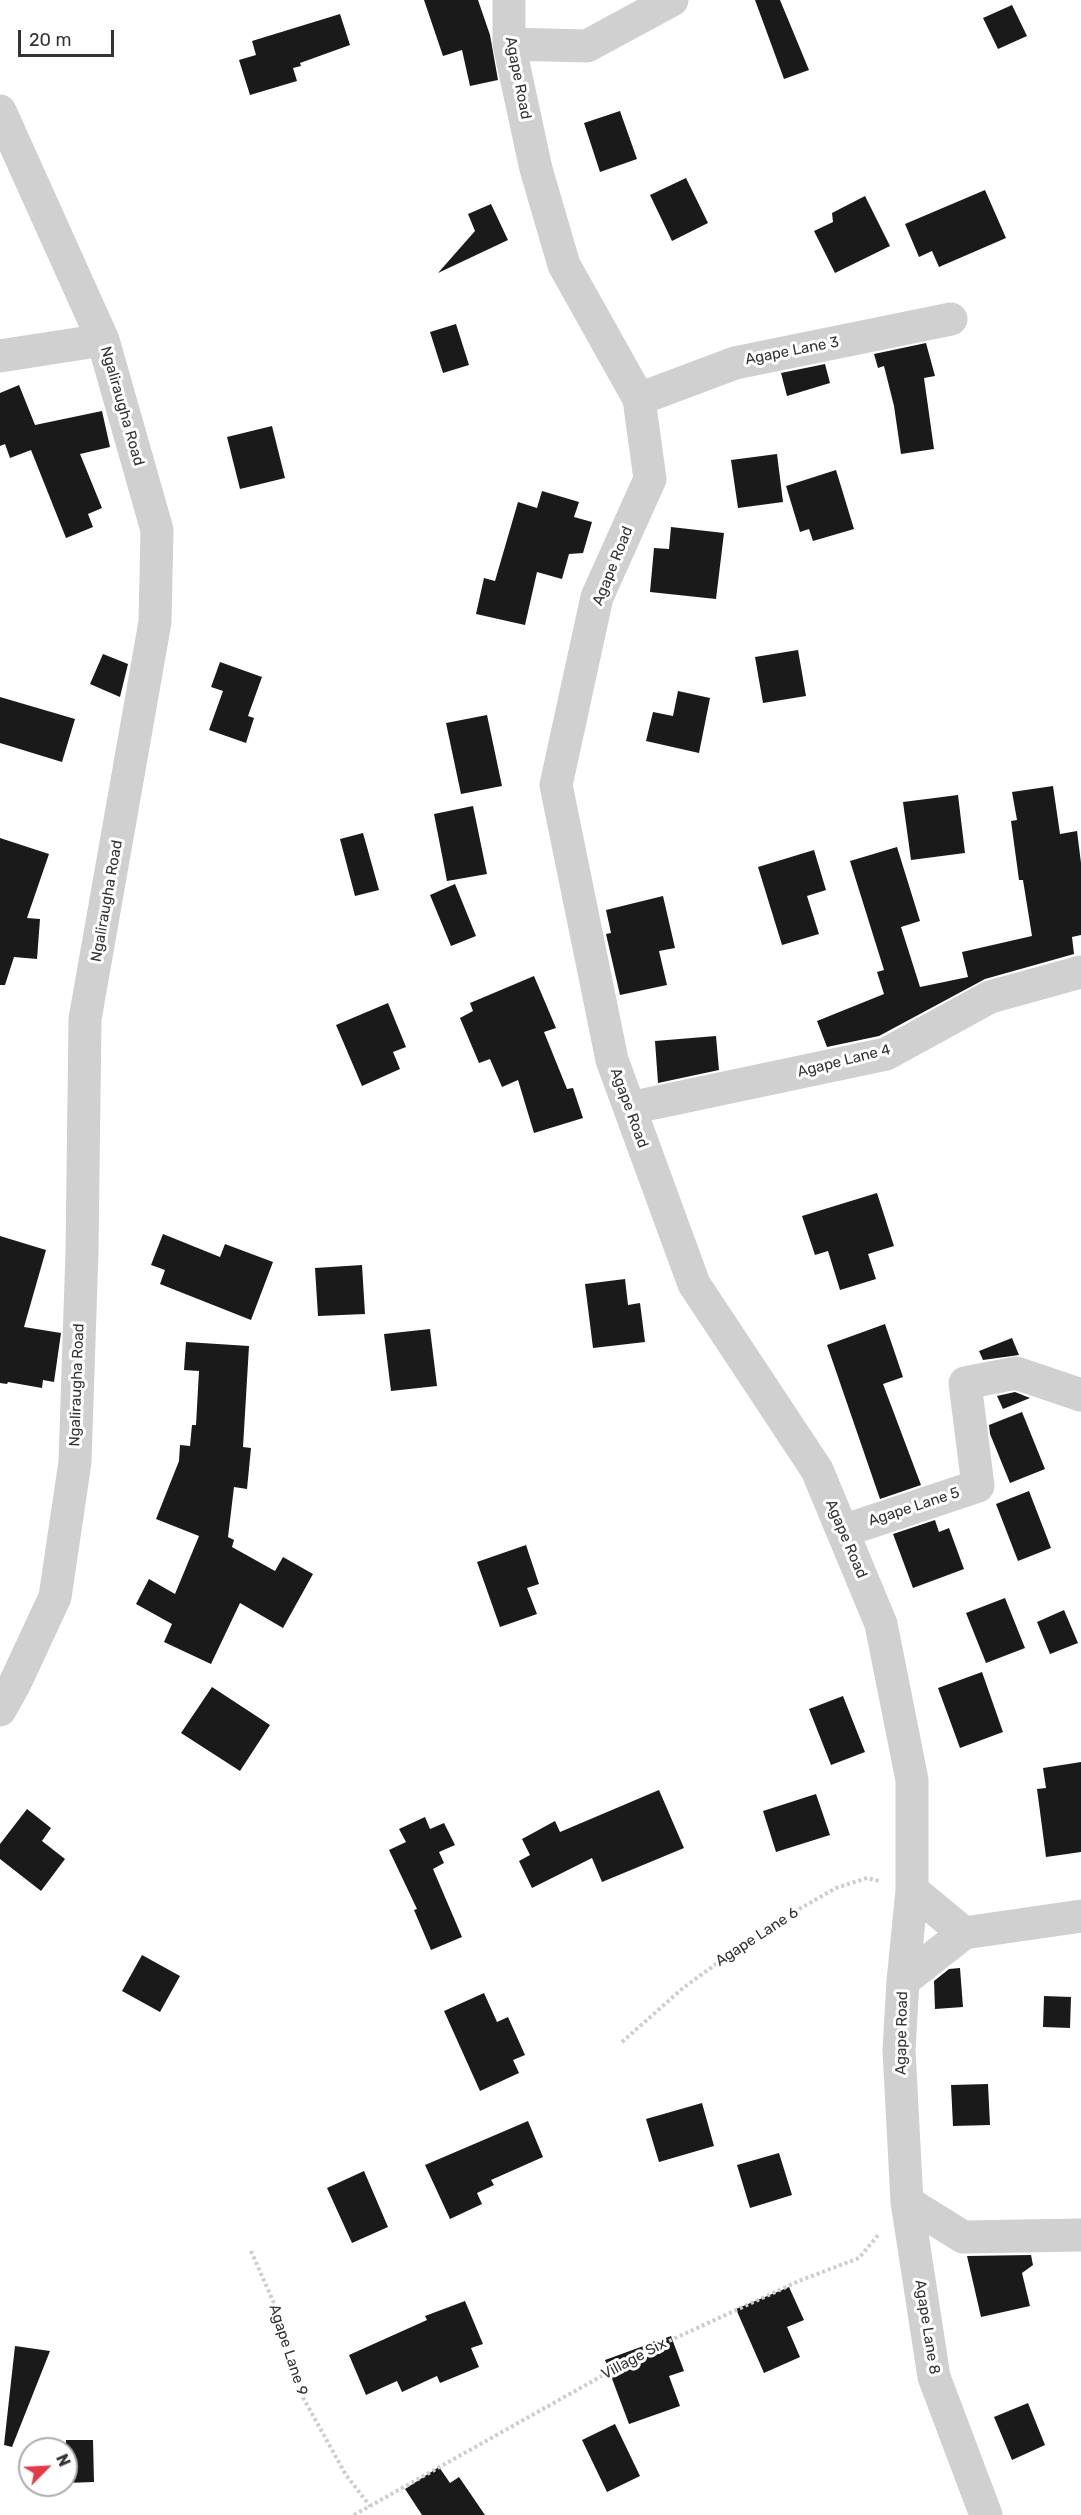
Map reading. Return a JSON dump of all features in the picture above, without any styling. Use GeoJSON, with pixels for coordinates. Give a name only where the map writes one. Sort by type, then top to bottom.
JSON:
{"type":"FeatureCollection","features":[{"type":"Feature","properties":{"kind":"street","name":"Agape Road"},"geometry":{"type":"LineString","coordinates":[[509,0],[509,44],[536,169],[564,266],[639,399],[650,479],[597,597],[556,785],[612,1060],[694,1284],[817,1470],[881,1624],[912,1779],[912,1890],[899,2050],[907,2202]]}},
{"type":"Feature","properties":{"kind":"street"},"geometry":{"type":"LineString","coordinates":[[509,44],[587,46],[672,0]]}},
{"type":"Feature","properties":{"kind":"street","name":"Ngaliraugha Road"},"geometry":{"type":"LineString","coordinates":[[0,111],[103,340],[157,530],[155,622],[85,1019],[82,1251],[75,1462],[55,1597],[0,1710]]}},
{"type":"Feature","properties":{"kind":"street","name":"Agape Lane 3"},"geometry":{"type":"LineString","coordinates":[[639,399],[735,363],[951,319]]}},
{"type":"Feature","properties":{"kind":"street"},"geometry":{"type":"LineString","coordinates":[[0,356],[103,340]]}},
{"type":"Feature","properties":{"kind":"street","name":"Agape Lane 4"},"geometry":{"type":"LineString","coordinates":[[630,1108],[886,1054],[990,997],[1081,972]]}},
{"type":"Feature","properties":{"kind":"street","name":"Agape Lane 5"},"geometry":{"type":"LineString","coordinates":[[843,1531],[978,1486],[964,1383],[1016,1373],[1081,1395]]}},
{"type":"Feature","properties":{"kind":"street"},"geometry":{"type":"LineString","coordinates":[[912,1890],[964,1933]]}},
{"type":"Feature","properties":{"kind":"street"},"geometry":{"type":"LineString","coordinates":[[903,1981],[964,1933],[1081,1916]]}},
{"type":"Feature","properties":{"kind":"street"},"geometry":{"type":"LineString","coordinates":[[907,2202],[963,2237],[1081,2235]]}},
{"type":"Feature","properties":{"kind":"street","name":"Agape Lane 8"},"geometry":{"type":"LineString","coordinates":[[907,2202],[934,2377],[986,2515]]}},
{"type":"Feature","properties":{"kind":"path","name":"Agape Lane 6"},"geometry":{"type":"LineString","coordinates":[[622,2042],[683,1988],[766,1928],[836,1888],[867,1878],[912,1890]]}},
{"type":"Feature","properties":{"kind":"path","name":"Village Six"},"geometry":{"type":"LineString","coordinates":[[354,2515],[640,2354],[799,2281],[859,2258],[907,2202]]}},
{"type":"Feature","properties":{"kind":"path","name":"Agape Lane 9"},"geometry":{"type":"LineString","coordinates":[[251,2251],[284,2326],[300,2392],[346,2475],[370,2506]]}},
{"type":"Feature","properties":{"kind":"building"},"geometry":{"type":"Polygon","coordinates":[[[424,0],[478,0],[490,35],[498,80],[470,86],[462,50],[443,56],[424,0]]]}},
{"type":"Feature","properties":{"kind":"building"},"geometry":{"type":"Polygon","coordinates":[[[755,0],[780,0],[809,70],[784,79],[755,0]]]}},
{"type":"Feature","properties":{"kind":"building"},"geometry":{"type":"Polygon","coordinates":[[[1012,5],[1027,36],[998,49],[983,18],[1012,5]]]}},
{"type":"Feature","properties":{"kind":"building"},"geometry":{"type":"Polygon","coordinates":[[[340,14],[350,45],[300,63],[301,66],[293,68],[297,81],[250,95],[239,60],[256,55],[252,41],[340,14]]]}},
{"type":"Feature","properties":{"kind":"building"},"geometry":{"type":"Polygon","coordinates":[[[620,111],[637,159],[600,172],[584,123],[620,111]]]}},
{"type":"Feature","properties":{"kind":"building"},"geometry":{"type":"Polygon","coordinates":[[[686,178],[708,223],[672,241],[650,195],[686,178]]]}},
{"type":"Feature","properties":{"kind":"building"},"geometry":{"type":"Polygon","coordinates":[[[985,190],[1006,238],[939,267],[932,251],[919,257],[905,224],[985,190]]]}},
{"type":"Feature","properties":{"kind":"building"},"geometry":{"type":"Polygon","coordinates":[[[865,196],[890,246],[835,273],[814,231],[833,222],[832,213],[865,196]]]}},
{"type":"Feature","properties":{"kind":"building"},"geometry":{"type":"Polygon","coordinates":[[[491,204],[508,240],[438,273],[475,231],[468,214],[491,204]]]}},
{"type":"Feature","properties":{"kind":"building"},"geometry":{"type":"Polygon","coordinates":[[[456,324],[469,365],[443,373],[430,332],[456,324]]]}},
{"type":"Feature","properties":{"kind":"building"},"geometry":{"type":"Polygon","coordinates":[[[926,343],[935,376],[924,378],[934,449],[901,454],[894,406],[884,366],[878,368],[874,354],[926,343]]]}},
{"type":"Feature","properties":{"kind":"building"},"geometry":{"type":"Polygon","coordinates":[[[825,364],[830,383],[787,396],[781,373],[825,364]]]}},
{"type":"Feature","properties":{"kind":"building"},"geometry":{"type":"Polygon","coordinates":[[[19,385],[35,425],[102,411],[110,447],[80,454],[102,508],[88,514],[93,527],[66,538],[31,450],[10,458],[5,444],[0,446],[0,393],[19,385]]]}},
{"type":"Feature","properties":{"kind":"building"},"geometry":{"type":"Polygon","coordinates":[[[272,426],[285,478],[240,489],[227,437],[272,426]]]}},
{"type":"Feature","properties":{"kind":"building"},"geometry":{"type":"Polygon","coordinates":[[[777,454],[783,502],[738,508],[731,460],[777,454]]]}},
{"type":"Feature","properties":{"kind":"building"},"geometry":{"type":"Polygon","coordinates":[[[836,470],[854,529],[813,541],[809,529],[800,532],[786,486],[836,470]]]}},
{"type":"Feature","properties":{"kind":"building"},"geometry":{"type":"Polygon","coordinates":[[[542,491],[579,502],[574,517],[592,522],[583,553],[569,554],[562,579],[537,572],[525,625],[476,614],[484,578],[495,581],[518,502],[537,508],[542,491]]]}},
{"type":"Feature","properties":{"kind":"building"},"geometry":{"type":"Polygon","coordinates":[[[671,527],[724,533],[716,599],[650,592],[654,548],[669,549],[671,527]]]}},
{"type":"Feature","properties":{"kind":"building"},"geometry":{"type":"Polygon","coordinates":[[[798,650],[806,696],[763,703],[755,657],[798,650]]]}},
{"type":"Feature","properties":{"kind":"building"},"geometry":{"type":"Polygon","coordinates":[[[103,654],[128,664],[120,697],[90,684],[103,654]]]}},
{"type":"Feature","properties":{"kind":"building"},"geometry":{"type":"Polygon","coordinates":[[[220,662],[262,677],[248,716],[254,718],[246,743],[209,730],[223,691],[211,687],[220,662]]]}},
{"type":"Feature","properties":{"kind":"building"},"geometry":{"type":"Polygon","coordinates":[[[678,691],[710,698],[699,753],[646,741],[653,712],[673,716],[678,691]]]}},
{"type":"Feature","properties":{"kind":"building"},"geometry":{"type":"Polygon","coordinates":[[[0,697],[75,719],[62,762],[0,743],[0,697]]]}},
{"type":"Feature","properties":{"kind":"building"},"geometry":{"type":"Polygon","coordinates":[[[487,715],[502,786],[461,794],[446,723],[487,715]]]}},
{"type":"Feature","properties":{"kind":"building"},"geometry":{"type":"Polygon","coordinates":[[[1053,786],[1060,834],[1077,831],[1081,863],[1081,935],[1072,937],[1074,954],[985,979],[879,1036],[827,1047],[817,1021],[884,994],[877,972],[884,970],[850,861],[897,847],[920,921],[901,927],[920,987],[968,977],[962,952],[1032,936],[1023,880],[1019,880],[1011,821],[1017,820],[1012,792],[1053,786]]]}},
{"type":"Feature","properties":{"kind":"building"},"geometry":{"type":"Polygon","coordinates":[[[958,795],[965,853],[911,860],[903,802],[958,795]]]}},
{"type":"Feature","properties":{"kind":"building"},"geometry":{"type":"Polygon","coordinates":[[[473,806],[487,874],[447,881],[434,814],[473,806]]]}},
{"type":"Feature","properties":{"kind":"building"},"geometry":{"type":"Polygon","coordinates":[[[363,833],[379,890],[355,896],[340,839],[363,833]]]}},
{"type":"Feature","properties":{"kind":"building"},"geometry":{"type":"Polygon","coordinates":[[[0,838],[49,854],[27,918],[40,919],[37,959],[14,957],[5,985],[0,985],[0,838]]]}},
{"type":"Feature","properties":{"kind":"building"},"geometry":{"type":"Polygon","coordinates":[[[814,850],[826,890],[807,896],[819,934],[782,945],[758,867],[814,850]]]}},
{"type":"Feature","properties":{"kind":"building"},"geometry":{"type":"Polygon","coordinates":[[[455,884],[476,936],[451,946],[430,895],[455,884]]]}},
{"type":"Feature","properties":{"kind":"building"},"geometry":{"type":"Polygon","coordinates":[[[663,896],[675,948],[659,951],[667,985],[620,995],[606,934],[611,933],[606,910],[663,896]]]}},
{"type":"Feature","properties":{"kind":"building"},"geometry":{"type":"Polygon","coordinates":[[[534,976],[556,1028],[544,1032],[567,1089],[573,1088],[583,1118],[534,1133],[518,1080],[502,1087],[490,1059],[479,1063],[460,1018],[473,1011],[470,1003],[534,976]]]}},
{"type":"Feature","properties":{"kind":"building"},"geometry":{"type":"Polygon","coordinates":[[[388,1003],[406,1047],[393,1052],[400,1069],[362,1086],[336,1025],[388,1003]]]}},
{"type":"Feature","properties":{"kind":"building"},"geometry":{"type":"Polygon","coordinates":[[[716,1036],[719,1070],[658,1083],[655,1041],[716,1036]]]}},
{"type":"Feature","properties":{"kind":"building"},"geometry":{"type":"Polygon","coordinates":[[[877,1193],[894,1246],[868,1254],[876,1279],[840,1290],[828,1251],[815,1255],[802,1216],[877,1193]]]}},
{"type":"Feature","properties":{"kind":"building"},"geometry":{"type":"Polygon","coordinates":[[[163,1234],[220,1257],[225,1244],[273,1262],[251,1320],[160,1284],[165,1270],[151,1265],[163,1234]]]}},
{"type":"Feature","properties":{"kind":"building"},"geometry":{"type":"Polygon","coordinates":[[[0,1236],[46,1250],[24,1327],[61,1333],[54,1382],[43,1380],[42,1388],[8,1382],[7,1384],[0,1383],[0,1236]]]}},
{"type":"Feature","properties":{"kind":"building"},"geometry":{"type":"Polygon","coordinates":[[[362,1265],[365,1314],[318,1316],[315,1268],[362,1265]]]}},
{"type":"Feature","properties":{"kind":"building"},"geometry":{"type":"Polygon","coordinates":[[[625,1279],[628,1305],[640,1303],[645,1342],[593,1348],[585,1284],[625,1279]]]}},
{"type":"Feature","properties":{"kind":"building"},"geometry":{"type":"Polygon","coordinates":[[[885,1324],[903,1377],[883,1384],[921,1485],[880,1499],[827,1345],[885,1324]]]}},
{"type":"Feature","properties":{"kind":"building"},"geometry":{"type":"Polygon","coordinates":[[[430,1329],[437,1386],[391,1391],[384,1334],[430,1329]]]}},
{"type":"Feature","properties":{"kind":"building"},"geometry":{"type":"Polygon","coordinates":[[[1012,1338],[1019,1355],[983,1360],[979,1351],[1012,1338]]]}},
{"type":"Feature","properties":{"kind":"building"},"geometry":{"type":"Polygon","coordinates":[[[186,1342],[249,1346],[243,1447],[251,1448],[247,1489],[234,1487],[228,1537],[234,1540],[232,1547],[275,1571],[283,1557],[313,1574],[283,1628],[240,1603],[211,1664],[164,1642],[172,1624],[136,1604],[149,1579],[175,1594],[199,1536],[156,1519],[179,1461],[180,1445],[190,1446],[192,1425],[196,1425],[199,1371],[184,1370],[186,1342]]]}},
{"type":"Feature","properties":{"kind":"building"},"geometry":{"type":"Polygon","coordinates":[[[1015,1392],[1030,1398],[1003,1409],[997,1396],[1015,1392]]]}},
{"type":"Feature","properties":{"kind":"building"},"geometry":{"type":"Polygon","coordinates":[[[1022,1412],[1045,1469],[1010,1483],[990,1434],[989,1425],[1022,1412]]]}},
{"type":"Feature","properties":{"kind":"building"},"geometry":{"type":"Polygon","coordinates":[[[1029,1491],[1051,1548],[1018,1561],[996,1504],[1029,1491]]]}},
{"type":"Feature","properties":{"kind":"building"},"geometry":{"type":"Polygon","coordinates":[[[935,1520],[939,1532],[949,1528],[964,1569],[913,1588],[893,1534],[935,1520]]]}},
{"type":"Feature","properties":{"kind":"building"},"geometry":{"type":"Polygon","coordinates":[[[526,1545],[539,1584],[527,1588],[537,1614],[500,1627],[477,1562],[526,1545]]]}},
{"type":"Feature","properties":{"kind":"building"},"geometry":{"type":"Polygon","coordinates":[[[1005,1598],[1025,1648],[986,1663],[966,1613],[1005,1598]]]}},
{"type":"Feature","properties":{"kind":"building"},"geometry":{"type":"Polygon","coordinates":[[[1064,1610],[1078,1643],[1050,1654],[1037,1622],[1064,1610]]]}},
{"type":"Feature","properties":{"kind":"building"},"geometry":{"type":"Polygon","coordinates":[[[982,1672],[1003,1732],[960,1748],[938,1688],[982,1672]]]}},
{"type":"Feature","properties":{"kind":"building"},"geometry":{"type":"Polygon","coordinates":[[[212,1687],[270,1725],[240,1771],[181,1733],[212,1687]]]}},
{"type":"Feature","properties":{"kind":"building"},"geometry":{"type":"Polygon","coordinates":[[[843,1696],[865,1752],[831,1765],[809,1709],[843,1696]]]}},
{"type":"Feature","properties":{"kind":"building"},"geometry":{"type":"Polygon","coordinates":[[[1081,1762],[1081,1852],[1046,1857],[1037,1789],[1046,1788],[1043,1768],[1081,1762]]]}},
{"type":"Feature","properties":{"kind":"building"},"geometry":{"type":"Polygon","coordinates":[[[659,1790],[684,1848],[602,1882],[592,1858],[532,1888],[519,1861],[530,1855],[522,1839],[555,1821],[560,1832],[659,1790]]]}},
{"type":"Feature","properties":{"kind":"building"},"geometry":{"type":"Polygon","coordinates":[[[816,1794],[830,1835],[776,1852],[763,1811],[816,1794]]]}},
{"type":"Feature","properties":{"kind":"building"},"geometry":{"type":"Polygon","coordinates":[[[27,1809],[51,1828],[42,1841],[65,1859],[41,1891],[0,1859],[0,1844],[27,1809]]]}},
{"type":"Feature","properties":{"kind":"building"},"geometry":{"type":"Polygon","coordinates":[[[425,1817],[430,1829],[444,1823],[455,1845],[439,1852],[444,1863],[433,1869],[462,1937],[431,1950],[414,1910],[417,1909],[389,1850],[406,1842],[399,1829],[425,1817]]]}},
{"type":"Feature","properties":{"kind":"building"},"geometry":{"type":"Polygon","coordinates":[[[142,1955],[180,1976],[160,2012],[122,1991],[142,1955]]]}},
{"type":"Feature","properties":{"kind":"building"},"geometry":{"type":"Polygon","coordinates":[[[960,1968],[963,2007],[935,2009],[934,1981],[949,1969],[960,1968]]]}},
{"type":"Feature","properties":{"kind":"building"},"geometry":{"type":"Polygon","coordinates":[[[484,1993],[497,2022],[508,2017],[525,2055],[513,2060],[519,2073],[480,2091],[444,2011],[484,1993]]]}},
{"type":"Feature","properties":{"kind":"building"},"geometry":{"type":"Polygon","coordinates":[[[1044,1996],[1071,1997],[1070,2028],[1043,2027],[1044,1996]]]}},
{"type":"Feature","properties":{"kind":"building"},"geometry":{"type":"Polygon","coordinates":[[[988,2084],[990,2125],[953,2126],[951,2085],[988,2084]]]}},
{"type":"Feature","properties":{"kind":"building"},"geometry":{"type":"Polygon","coordinates":[[[702,2103],[714,2146],[659,2162],[646,2119],[702,2103]]]}},
{"type":"Feature","properties":{"kind":"building"},"geometry":{"type":"Polygon","coordinates":[[[528,2121],[543,2157],[491,2180],[494,2185],[477,2193],[482,2204],[450,2219],[425,2165],[528,2121]]]}},
{"type":"Feature","properties":{"kind":"building"},"geometry":{"type":"Polygon","coordinates":[[[779,2153],[792,2195],[750,2208],[737,2165],[779,2153]]]}},
{"type":"Feature","properties":{"kind":"building"},"geometry":{"type":"Polygon","coordinates":[[[364,2171],[388,2227],[352,2243],[327,2188],[364,2171]]]}},
{"type":"Feature","properties":{"kind":"building"},"geometry":{"type":"Polygon","coordinates":[[[1031,2255],[1033,2265],[1022,2273],[1030,2306],[981,2317],[967,2256],[1031,2255]]]}},
{"type":"Feature","properties":{"kind":"building"},"geometry":{"type":"Polygon","coordinates":[[[789,2287],[804,2320],[787,2327],[800,2357],[764,2373],[736,2309],[789,2287]]]}},
{"type":"Feature","properties":{"kind":"building"},"geometry":{"type":"Polygon","coordinates":[[[465,2301],[483,2344],[471,2348],[479,2367],[440,2383],[437,2376],[402,2392],[397,2381],[366,2395],[349,2355],[427,2320],[425,2316],[465,2301]]]}},
{"type":"Feature","properties":{"kind":"building"},"geometry":{"type":"Polygon","coordinates":[[[671,2336],[684,2371],[669,2376],[680,2406],[629,2424],[605,2360],[671,2336]]]}},
{"type":"Feature","properties":{"kind":"building"},"geometry":{"type":"Polygon","coordinates":[[[15,2346],[50,2351],[12,2447],[4,2445],[15,2346]]]}},
{"type":"Feature","properties":{"kind":"building"},"geometry":{"type":"Polygon","coordinates":[[[1028,2403],[1045,2445],[1012,2460],[994,2417],[1028,2403]]]}},
{"type":"Feature","properties":{"kind":"building"},"geometry":{"type":"Polygon","coordinates":[[[615,2424],[640,2476],[607,2492],[582,2440],[615,2424]]]}},
{"type":"Feature","properties":{"kind":"building"},"geometry":{"type":"Polygon","coordinates":[[[78,2440],[93,2440],[94,2482],[78,2483],[78,2440]]]}},
{"type":"Feature","properties":{"kind":"building"},"geometry":{"type":"Polygon","coordinates":[[[439,2467],[450,2483],[459,2477],[485,2515],[422,2515],[405,2489],[439,2467]]]}}]}
